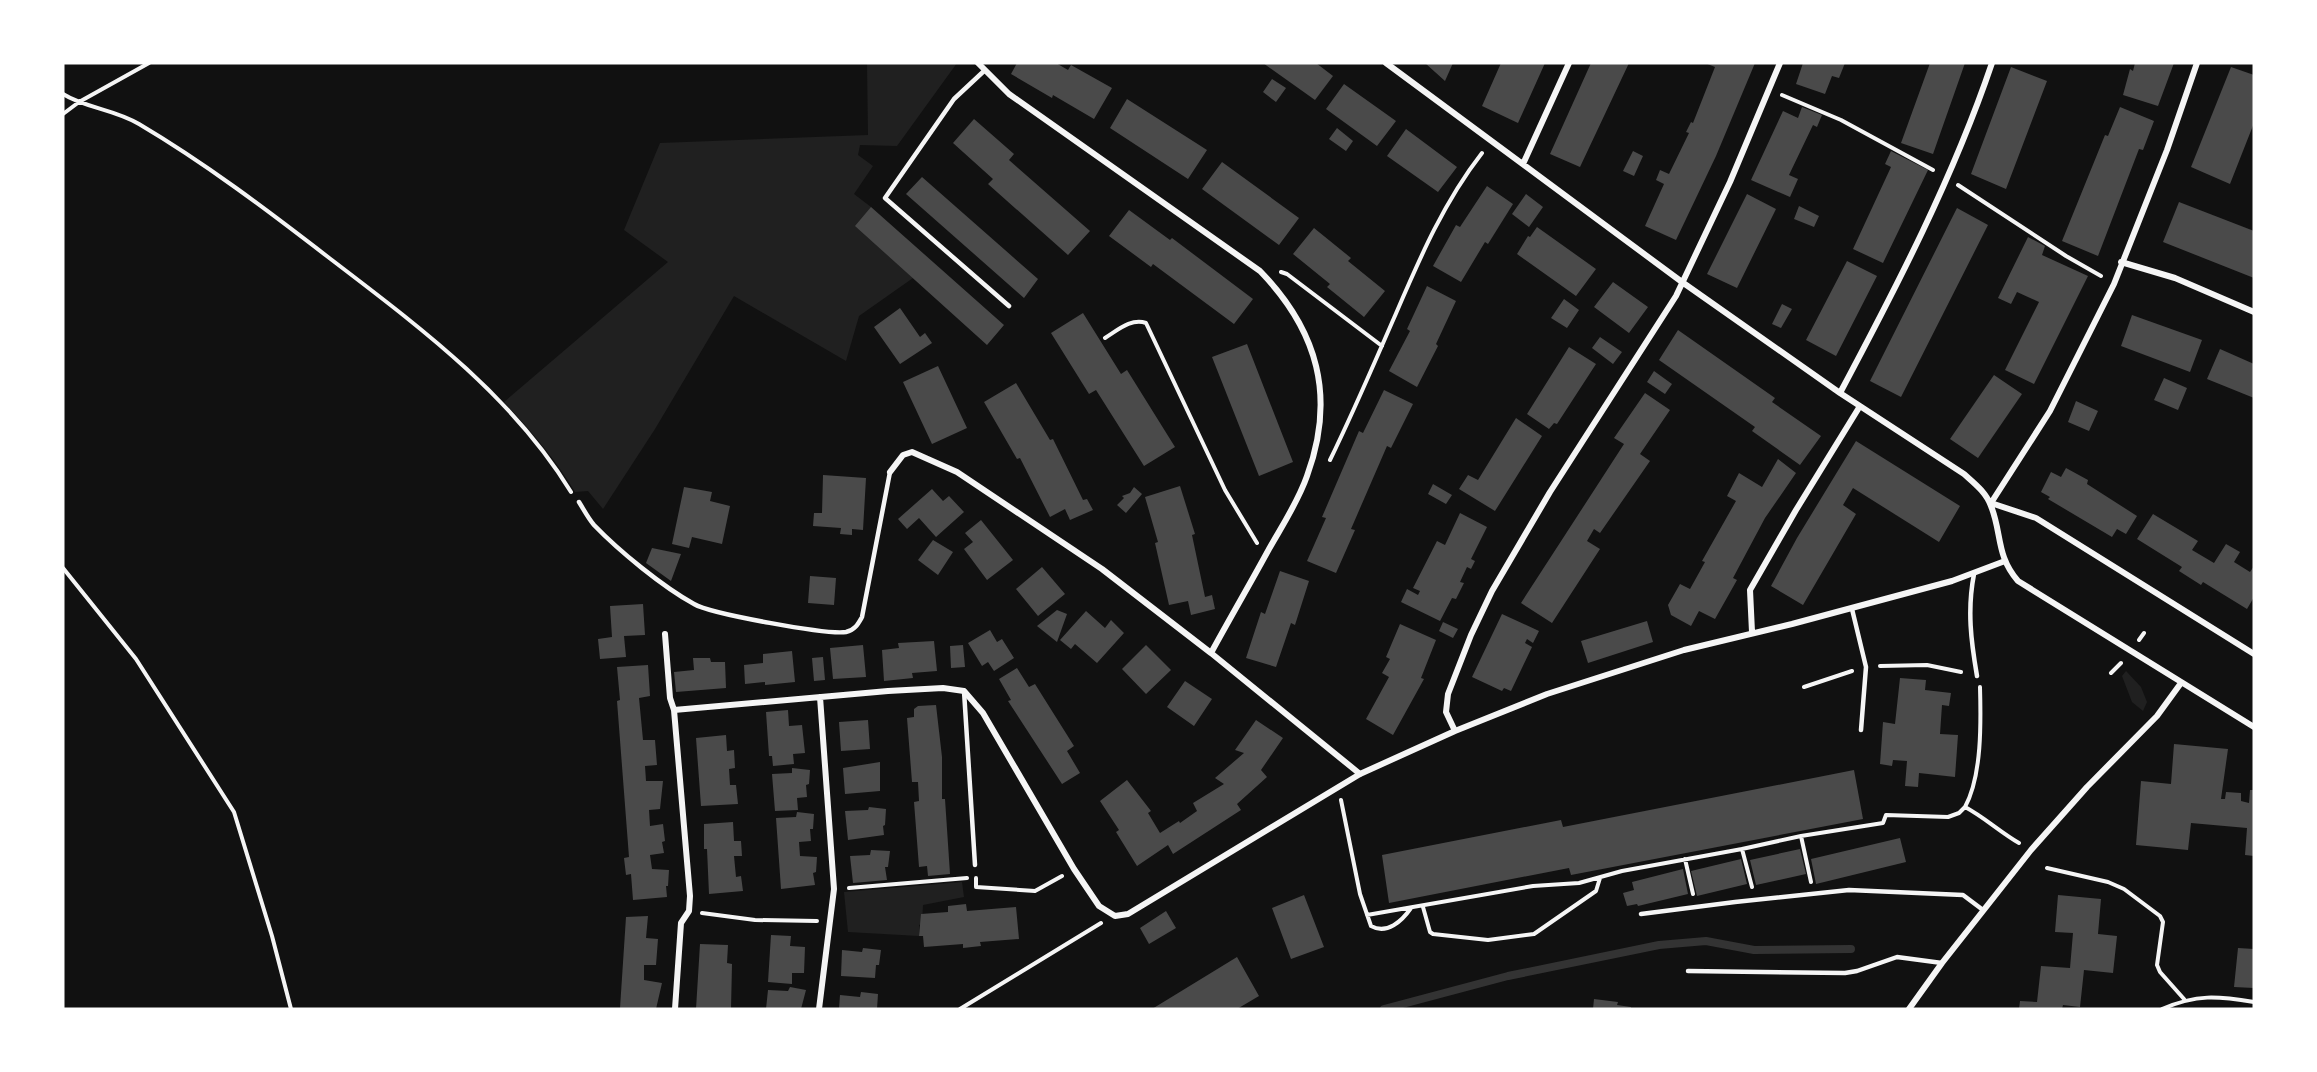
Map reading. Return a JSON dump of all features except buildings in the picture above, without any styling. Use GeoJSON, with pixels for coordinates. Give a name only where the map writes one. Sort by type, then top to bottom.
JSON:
{"type":"FeatureCollection","features":[{"type":"Feature","properties":{"kind":"street"},"geometry":{"type":"LineString","coordinates":[[978,63],[1009,94],[1260,272],[1287,302],[1309,341],[1316,363],[1321,410],[1316,444],[1307,478],[1211,653]]}},
{"type":"Feature","properties":{"kind":"street"},"geometry":{"type":"LineString","coordinates":[[1386,63],[1682,282],[1840,393],[1964,474],[1982,490],[1990,503],[2005,561],[2018,581],[2254,727]]}},
{"type":"Feature","properties":{"kind":"street"},"geometry":{"type":"LineString","coordinates":[[1523,164],[1569,63]]}},
{"type":"Feature","properties":{"kind":"street"},"geometry":{"type":"LineString","coordinates":[[1455,731],[1446,712],[1448,694],[1471,635],[1492,591],[1550,492],[1682,282],[1730,182],[1780,63]]}},
{"type":"Feature","properties":{"kind":"street"},"geometry":{"type":"LineString","coordinates":[[1840,393],[1896,289],[1946,178],[1992,63]]}},
{"type":"Feature","properties":{"kind":"street"},"geometry":{"type":"LineString","coordinates":[[1990,503],[2050,411],[2114,284],[2167,150],[2198,63]]}},
{"type":"Feature","properties":{"kind":"street"},"geometry":{"type":"LineString","coordinates":[[2121,262],[2175,278],[2254,312]]}},
{"type":"Feature","properties":{"kind":"street"},"geometry":{"type":"LineString","coordinates":[[1752,632],[1750,590],[1860,406]]}},
{"type":"Feature","properties":{"kind":"street"},"geometry":{"type":"LineString","coordinates":[[890,472],[903,455],[912,452],[957,472],[1102,569],[1211,653],[1360,774]]}},
{"type":"Feature","properties":{"kind":"street"},"geometry":{"type":"LineString","coordinates":[[1990,503],[2036,518],[2254,654]]}},
{"type":"Feature","properties":{"kind":"street"},"geometry":{"type":"LineString","coordinates":[[674,710],[943,688],[964,691],[983,713],[1074,869],[1099,906],[1110,914],[1121,916],[1128,914],[1360,774],[1455,731],[1565,687],[1683,650],[1852,609],[1974,574],[2005,561]]}},
{"type":"Feature","properties":{"kind":"street"},"geometry":{"type":"LineString","coordinates":[[664,634],[670,698],[674,710],[690,896],[689,911],[681,923],[675,1009]]}},
{"type":"Feature","properties":{"kind":"street"},"geometry":{"type":"LineString","coordinates":[[1909,1009],[1942,963],[2031,850],[2087,787],[2157,716],[2181,683]]}},
{"type":"Feature","properties":{"kind":"street"},"geometry":{"type":"LineString","coordinates":[[819,1009],[834,889],[820,697]]}},
{"type":"Feature","properties":{"kind":"lane"},"geometry":{"type":"LineString","coordinates":[[984,71],[954,99],[885,198],[1008,306]]}},
{"type":"Feature","properties":{"kind":"lane"},"geometry":{"type":"LineString","coordinates":[[579,502],[593,524],[636,562],[696,606],[781,624],[839,633],[850,631],[858,625],[862,617],[890,472]]}},
{"type":"Feature","properties":{"kind":"lane"},"geometry":{"type":"LineString","coordinates":[[1974,574],[1970,595],[1970,635],[1977,676]]}},
{"type":"Feature","properties":{"kind":"lane"},"geometry":{"type":"LineString","coordinates":[[1852,609],[1866,667],[1862,730]]}},
{"type":"Feature","properties":{"kind":"lane"},"geometry":{"type":"LineString","coordinates":[[964,691],[975,865]]}},
{"type":"Feature","properties":{"kind":"lane"},"geometry":{"type":"LineString","coordinates":[[1641,915],[1849,890],[1963,895],[1983,910]]}},
{"type":"Feature","properties":{"kind":"lane"},"geometry":{"type":"LineString","coordinates":[[1688,971],[1845,973],[1896,957],[1942,963]]}},
{"type":"Feature","properties":{"kind":"path"},"geometry":{"type":"LineString","coordinates":[[63,114],[78,102],[149,63]]}},
{"type":"Feature","properties":{"kind":"path"},"geometry":{"type":"LineString","coordinates":[[1770,90],[1841,120],[1946,178],[2066,256],[2114,284]]}},
{"type":"Feature","properties":{"kind":"path"},"geometry":{"type":"LineString","coordinates":[[63,94],[78,102],[125,117],[196,160],[276,217],[432,337],[527,432],[579,502]]}},
{"type":"Feature","properties":{"kind":"path"},"geometry":{"type":"LineString","coordinates":[[1328,464],[1357,405],[1419,259],[1446,203],[1482,153]]}},
{"type":"Feature","properties":{"kind":"path"},"geometry":{"type":"LineString","coordinates":[[1260,272],[1278,270],[1287,274],[1382,346]]}},
{"type":"Feature","properties":{"kind":"path"},"geometry":{"type":"LineString","coordinates":[[1105,338],[1130,323],[1139,321],[1146,323],[1226,490],[1265,556]]}},
{"type":"Feature","properties":{"kind":"path"},"geometry":{"type":"LineString","coordinates":[[63,568],[136,659],[234,812],[272,936],[291,1009]]}},
{"type":"Feature","properties":{"kind":"path"},"geometry":{"type":"LineString","coordinates":[[1367,915],[1533,886],[1565,885],[1622,871],[1801,836],[1883,823],[1886,815],[1948,817],[1959,813],[1965,807],[1974,779],[1980,732],[1980,688],[1977,676],[1927,665],[1866,667],[1804,687]]}},
{"type":"Feature","properties":{"kind":"path"},"geometry":{"type":"LineString","coordinates":[[1337,788],[1360,894],[1371,926],[1385,929],[1402,920],[1411,908]]}},
{"type":"Feature","properties":{"kind":"path"},"geometry":{"type":"LineString","coordinates":[[1965,807],[2031,850]]}},
{"type":"Feature","properties":{"kind":"path"},"geometry":{"type":"LineString","coordinates":[[1801,836],[1810,877]]}},
{"type":"Feature","properties":{"kind":"path"},"geometry":{"type":"LineString","coordinates":[[1742,849],[1750,881]]}},
{"type":"Feature","properties":{"kind":"path"},"geometry":{"type":"LineString","coordinates":[[1685,859],[1694,895]]}},
{"type":"Feature","properties":{"kind":"path"},"geometry":{"type":"LineString","coordinates":[[2047,868],[2108,882],[2124,889],[2160,916],[2163,922],[2157,966],[2184,999]]}},
{"type":"Feature","properties":{"kind":"path"},"geometry":{"type":"LineString","coordinates":[[834,889],[976,877],[975,887],[1035,891],[1074,869]]}},
{"type":"Feature","properties":{"kind":"path"},"geometry":{"type":"LineString","coordinates":[[1423,906],[1430,932],[1433,934],[1488,940],[1534,934],[1596,891],[1600,878]]}},
{"type":"Feature","properties":{"kind":"path"},"geometry":{"type":"LineString","coordinates":[[689,911],[755,920],[830,921]]}},
{"type":"Feature","properties":{"kind":"path"},"geometry":{"type":"LineString","coordinates":[[960,1009],[1096,928],[1110,914]]}},
{"type":"Feature","properties":{"kind":"path"},"geometry":{"type":"LineString","coordinates":[[2162,1009],[2184,999],[2221,996],[2254,1002]]}},
{"type":"Feature","properties":{"kind":"shaded area"},"geometry":{"type":"Polygon","coordinates":[[[867,63],[957,63],[897,146],[860,145],[858,155],[873,166],[854,194],[871,207],[913,278],[859,316],[846,361],[734,296],[655,429],[603,509],[588,491],[575,492],[551,456],[504,402],[668,262],[624,230],[660,143],[868,135],[867,63]]]}},
{"type":"Feature","properties":{"kind":"shaded area"},"geometry":{"type":"Polygon","coordinates":[[[2126,671],[2141,687],[2147,702],[2143,711],[2132,702],[2122,676],[2126,671]]]}},
{"type":"Feature","properties":{"kind":"shaded area"},"geometry":{"type":"Polygon","coordinates":[[[962,882],[964,897],[923,905],[919,936],[848,932],[844,892],[962,882]]]}},
{"type":"Feature","properties":{"kind":"waterway"},"geometry":{"type":"LineString","coordinates":[[1384,1009],[1508,976],[1659,945],[1706,941],[1754,950],[1851,949]]}}]}
